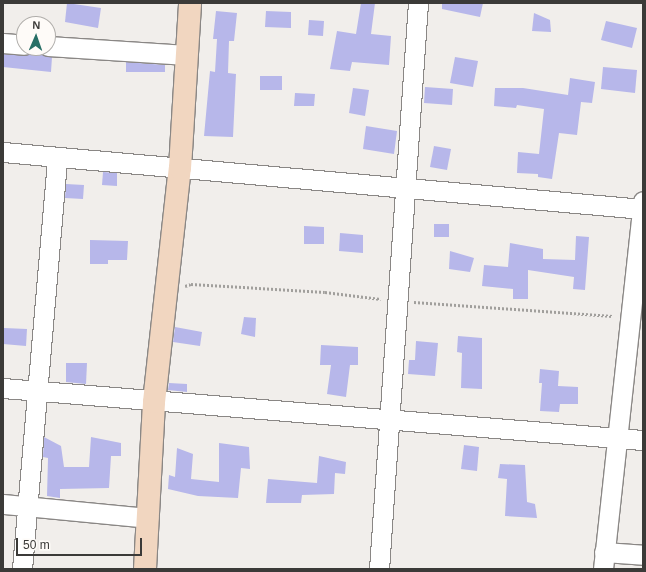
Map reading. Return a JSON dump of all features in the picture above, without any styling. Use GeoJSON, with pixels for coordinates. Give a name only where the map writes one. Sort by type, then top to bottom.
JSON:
{"type":"FeatureCollection","features":[{"type":"Feature","properties":{"kind":"street"},"geometry":{"type":"LineString","coordinates":[[145,569],[154,402],[180,168],[190,3]]}},
{"type":"Feature","properties":{"kind":"street"},"geometry":{"type":"LineString","coordinates":[[379,569],[391,420],[404,188],[418,3]]}},
{"type":"Feature","properties":{"kind":"street"},"geometry":{"type":"LineString","coordinates":[[3,44],[16,45]]}},
{"type":"Feature","properties":{"kind":"street"},"geometry":{"type":"LineString","coordinates":[[56,47],[187,55]]}},
{"type":"Feature","properties":{"kind":"street"},"geometry":{"type":"LineString","coordinates":[[3,152],[404,188],[643,206],[603,560],[643,555]]}},
{"type":"Feature","properties":{"kind":"street"},"geometry":{"type":"LineString","coordinates":[[22,569],[56,157]]}},
{"type":"Feature","properties":{"kind":"street"},"geometry":{"type":"LineString","coordinates":[[3,388],[154,402],[643,440]]}},
{"type":"Feature","properties":{"kind":"street"},"geometry":{"type":"LineString","coordinates":[[3,504],[148,518]]}},
{"type":"Feature","properties":{"kind":"building"},"geometry":{"type":"Polygon","coordinates":[[[67,3],[101,8],[98,28],[65,22],[67,3]]]}},
{"type":"Feature","properties":{"kind":"building"},"geometry":{"type":"Polygon","coordinates":[[[361,3],[375,3],[371,34],[391,36],[389,65],[352,62],[350,71],[330,69],[337,31],[356,34],[361,3]]]}},
{"type":"Feature","properties":{"kind":"building"},"geometry":{"type":"Polygon","coordinates":[[[442,3],[483,3],[480,17],[442,9],[442,3]]]}},
{"type":"Feature","properties":{"kind":"building"},"geometry":{"type":"Polygon","coordinates":[[[216,11],[237,13],[234,41],[229,41],[228,73],[236,74],[233,137],[204,136],[210,71],[215,72],[217,39],[213,39],[216,11]]]}},
{"type":"Feature","properties":{"kind":"building"},"geometry":{"type":"Polygon","coordinates":[[[266,11],[291,12],[291,28],[265,27],[266,11]]]}},
{"type":"Feature","properties":{"kind":"building"},"geometry":{"type":"Polygon","coordinates":[[[534,13],[550,20],[551,32],[532,31],[534,13]]]}},
{"type":"Feature","properties":{"kind":"building"},"geometry":{"type":"Polygon","coordinates":[[[309,20],[324,21],[323,36],[308,35],[309,20]]]}},
{"type":"Feature","properties":{"kind":"building"},"geometry":{"type":"Polygon","coordinates":[[[606,21],[637,28],[632,48],[601,40],[606,21]]]}},
{"type":"Feature","properties":{"kind":"building"},"geometry":{"type":"Polygon","coordinates":[[[3,54],[16,55],[16,56],[52,57],[51,72],[3,67],[3,54]]]}},
{"type":"Feature","properties":{"kind":"building"},"geometry":{"type":"Polygon","coordinates":[[[455,57],[478,61],[473,87],[450,83],[455,57]]]}},
{"type":"Feature","properties":{"kind":"building"},"geometry":{"type":"Polygon","coordinates":[[[126,62],[165,65],[165,72],[126,72],[126,62]]]}},
{"type":"Feature","properties":{"kind":"building"},"geometry":{"type":"Polygon","coordinates":[[[603,67],[637,70],[635,93],[601,89],[603,67]]]}},
{"type":"Feature","properties":{"kind":"building"},"geometry":{"type":"Polygon","coordinates":[[[260,76],[282,76],[282,90],[260,90],[260,76]]]}},
{"type":"Feature","properties":{"kind":"building"},"geometry":{"type":"Polygon","coordinates":[[[570,78],[595,82],[592,103],[581,102],[577,135],[559,133],[552,179],[538,177],[538,174],[517,173],[518,152],[539,154],[544,109],[517,105],[516,108],[494,106],[495,88],[523,88],[568,95],[570,78]]]}},
{"type":"Feature","properties":{"kind":"building"},"geometry":{"type":"Polygon","coordinates":[[[425,87],[453,89],[452,105],[424,103],[425,87]]]}},
{"type":"Feature","properties":{"kind":"building"},"geometry":{"type":"Polygon","coordinates":[[[353,88],[369,90],[365,116],[349,113],[353,88]]]}},
{"type":"Feature","properties":{"kind":"building"},"geometry":{"type":"Polygon","coordinates":[[[295,93],[315,94],[314,106],[294,106],[295,93]]]}},
{"type":"Feature","properties":{"kind":"building"},"geometry":{"type":"Polygon","coordinates":[[[366,126],[397,131],[394,154],[363,149],[366,126]]]}},
{"type":"Feature","properties":{"kind":"building"},"geometry":{"type":"Polygon","coordinates":[[[434,146],[451,149],[447,170],[430,167],[434,146]]]}},
{"type":"Feature","properties":{"kind":"building"},"geometry":{"type":"Polygon","coordinates":[[[103,172],[117,173],[117,186],[102,185],[103,172]]]}},
{"type":"Feature","properties":{"kind":"building"},"geometry":{"type":"Polygon","coordinates":[[[66,184],[84,185],[83,199],[65,198],[66,184]]]}},
{"type":"Feature","properties":{"kind":"building"},"geometry":{"type":"Polygon","coordinates":[[[434,224],[449,224],[449,237],[434,237],[434,224]]]}},
{"type":"Feature","properties":{"kind":"building"},"geometry":{"type":"Polygon","coordinates":[[[304,226],[324,227],[324,244],[304,244],[304,226]]]}},
{"type":"Feature","properties":{"kind":"building"},"geometry":{"type":"Polygon","coordinates":[[[340,233],[363,235],[363,253],[339,251],[340,233]]]}},
{"type":"Feature","properties":{"kind":"building"},"geometry":{"type":"Polygon","coordinates":[[[576,236],[589,237],[585,290],[573,289],[574,277],[528,270],[528,299],[513,299],[513,289],[482,286],[484,265],[508,267],[510,243],[543,249],[543,259],[575,260],[576,236]]]}},
{"type":"Feature","properties":{"kind":"building"},"geometry":{"type":"Polygon","coordinates":[[[90,240],[128,241],[127,260],[108,260],[108,264],[90,264],[90,240]]]}},
{"type":"Feature","properties":{"kind":"building"},"geometry":{"type":"Polygon","coordinates":[[[450,251],[474,258],[470,272],[449,269],[450,251]]]}},
{"type":"Feature","properties":{"kind":"building"},"geometry":{"type":"Polygon","coordinates":[[[244,317],[256,318],[255,337],[241,334],[244,317]]]}},
{"type":"Feature","properties":{"kind":"building"},"geometry":{"type":"Polygon","coordinates":[[[175,327],[202,332],[200,346],[173,342],[175,327]]]}},
{"type":"Feature","properties":{"kind":"building"},"geometry":{"type":"Polygon","coordinates":[[[4,328],[27,329],[26,346],[3,344],[4,328]]]}},
{"type":"Feature","properties":{"kind":"building"},"geometry":{"type":"Polygon","coordinates":[[[458,336],[482,338],[482,389],[461,388],[462,353],[457,352],[458,336]]]}},
{"type":"Feature","properties":{"kind":"building"},"geometry":{"type":"Polygon","coordinates":[[[416,341],[438,343],[435,376],[408,374],[409,360],[415,360],[416,341]]]}},
{"type":"Feature","properties":{"kind":"building"},"geometry":{"type":"Polygon","coordinates":[[[321,345],[358,347],[358,365],[350,365],[346,397],[327,394],[331,365],[320,365],[321,345]]]}},
{"type":"Feature","properties":{"kind":"building"},"geometry":{"type":"Polygon","coordinates":[[[66,363],[87,363],[86,384],[66,382],[66,363]]]}},
{"type":"Feature","properties":{"kind":"building"},"geometry":{"type":"Polygon","coordinates":[[[540,369],[559,371],[558,386],[578,387],[578,404],[560,404],[559,412],[540,411],[542,383],[539,383],[540,369]]]}},
{"type":"Feature","properties":{"kind":"building"},"geometry":{"type":"Polygon","coordinates":[[[169,383],[187,384],[187,392],[168,390],[169,383]]]}},
{"type":"Feature","properties":{"kind":"building"},"geometry":{"type":"Polygon","coordinates":[[[44,437],[61,446],[64,467],[89,467],[91,437],[121,443],[121,456],[111,456],[109,488],[60,489],[60,498],[47,496],[48,458],[43,457],[44,437]]]}},
{"type":"Feature","properties":{"kind":"building"},"geometry":{"type":"Polygon","coordinates":[[[219,443],[249,447],[250,469],[241,468],[238,498],[198,496],[168,489],[169,475],[175,477],[177,448],[193,454],[191,479],[219,482],[219,443]]]}},
{"type":"Feature","properties":{"kind":"building"},"geometry":{"type":"Polygon","coordinates":[[[464,445],[479,447],[477,471],[461,469],[464,445]]]}},
{"type":"Feature","properties":{"kind":"building"},"geometry":{"type":"Polygon","coordinates":[[[319,456],[346,462],[345,474],[335,473],[334,494],[302,495],[301,503],[266,503],[268,479],[317,483],[319,456]]]}},
{"type":"Feature","properties":{"kind":"building"},"geometry":{"type":"Polygon","coordinates":[[[500,464],[525,465],[527,502],[535,504],[537,518],[505,516],[507,479],[498,478],[500,464]]]}}]}
